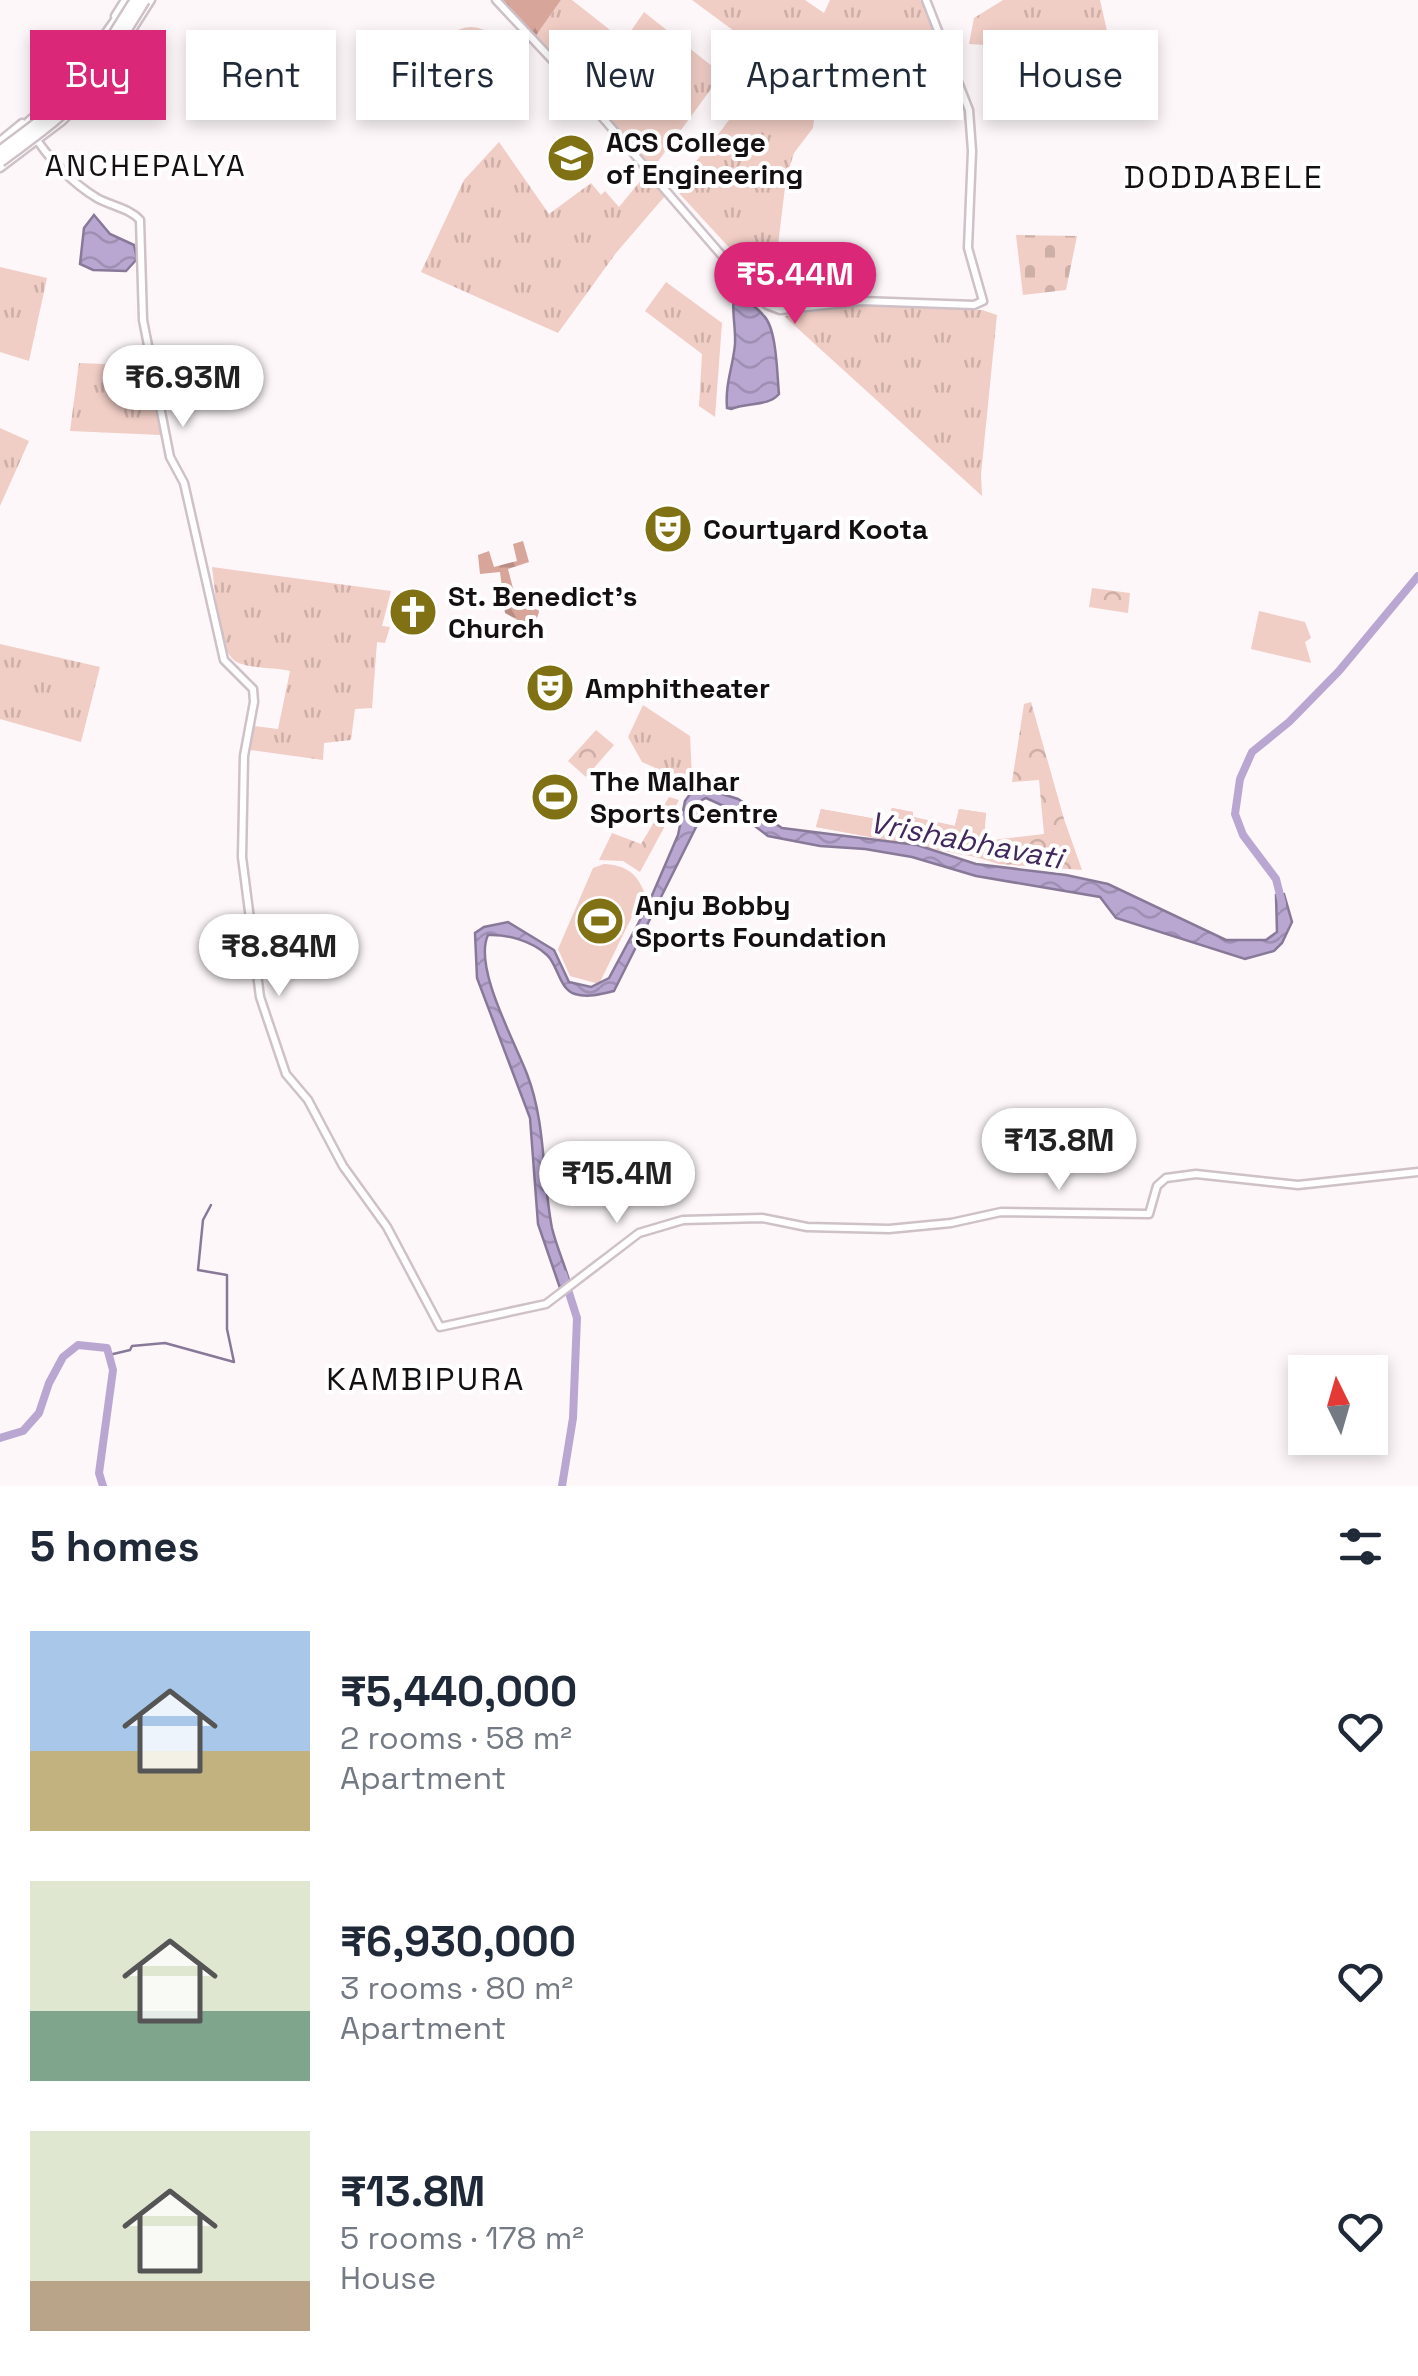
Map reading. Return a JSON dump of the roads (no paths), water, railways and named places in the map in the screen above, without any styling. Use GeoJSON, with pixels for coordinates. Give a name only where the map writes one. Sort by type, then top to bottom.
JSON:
{"type":"FeatureCollection","features":[{"type":"Feature","properties":{"kind":"highway"},"geometry":{"type":"LineString","coordinates":[[0,147],[71,86],[130,0]]}},
{"type":"Feature","properties":{"kind":"highway"},"geometry":{"type":"LineString","coordinates":[[0,147],[50,113],[77,87],[97,62],[130,0]]}},
{"type":"Feature","properties":{"kind":"highway"},"geometry":{"type":"LineString","coordinates":[[0,165],[91,90],[147,0]]}},
{"type":"Feature","properties":{"kind":"highway"},"geometry":{"type":"LineString","coordinates":[[0,165],[82,92],[147,0]]}},
{"type":"Feature","properties":{"kind":"street"},"geometry":{"type":"LineString","coordinates":[[496,0],[756,295],[767,306],[780,310],[852,302],[983,301],[968,248],[972,150],[968,110],[926,0]]}},
{"type":"Feature","properties":{"kind":"street"},"geometry":{"type":"LineString","coordinates":[[26,123],[42,152],[77,184],[140,220],[141,303],[168,450],[184,483],[224,660],[253,689],[243,766],[242,857],[260,997],[286,1074],[308,1100],[344,1166],[388,1227],[440,1327],[546,1304],[638,1233],[683,1220],[762,1218],[807,1228],[888,1229],[951,1224],[1012,1211],[1149,1214],[1156,1186],[1166,1178],[1196,1174],[1288,1186],[1418,1172]]}},
{"type":"Feature","properties":{"kind":"water"},"geometry":{"type":"Polygon","coordinates":[[[94,215],[110,234],[134,245],[137,259],[126,271],[93,270],[80,264],[84,228],[94,215]]]}},
{"type":"Feature","properties":{"kind":"water"},"geometry":{"type":"Polygon","coordinates":[[[736,288],[768,322],[774,341],[779,394],[769,401],[731,409],[727,408],[727,399],[735,344],[736,288]]]}},
{"type":"Feature","properties":{"kind":"water"},"geometry":{"type":"Polygon","coordinates":[[[706,789],[738,799],[782,828],[917,845],[976,864],[1108,884],[1226,940],[1266,940],[1277,932],[1276,895],[1284,894],[1292,922],[1274,951],[1245,959],[1116,918],[1100,897],[976,876],[912,857],[768,836],[735,811],[706,798],[702,800],[696,827],[614,991],[589,996],[575,994],[565,987],[551,959],[541,950],[519,939],[488,935],[486,966],[491,985],[538,1112],[552,1228],[569,1280],[560,1288],[538,1224],[530,1118],[477,978],[475,933],[508,922],[554,950],[569,982],[591,987],[609,978],[647,907],[678,835],[685,801],[693,790],[706,789]]]}},
{"type":"Feature","properties":{"kind":"waterway","name":"Vrishabhavati"},"geometry":{"type":"LineString","coordinates":[[1282,903],[1276,879],[1243,835],[1235,814],[1240,779],[1252,752],[1289,722],[1339,671],[1418,576]]}},
{"type":"Feature","properties":{"kind":"waterway"},"geometry":{"type":"LineString","coordinates":[[109,1355],[132,1346],[165,1343],[234,1362],[227,1329],[227,1275],[198,1270],[203,1220],[211,1205]]}},
{"type":"Feature","properties":{"kind":"waterway","name":"Vrishabhavati"},"geometry":{"type":"LineString","coordinates":[[562,1486],[573,1418],[577,1318],[563,1274]]}},
{"type":"Feature","properties":{"kind":"waterway","name":"Vrishabhavati"},"geometry":{"type":"LineString","coordinates":[[0,1438],[23,1431],[39,1413],[63,1357],[78,1345],[107,1348],[113,1370],[99,1473],[103,1486]]}},
{"type":"Feature","properties":{"kind":"place","name":"ACS College of Engineering"},"geometry":{"type":"Point","coordinates":[571,158]}},
{"type":"Feature","properties":{"kind":"place","name":"Courtyard Koota"},"geometry":{"type":"Point","coordinates":[668,529]}},
{"type":"Feature","properties":{"kind":"place","name":"St. Benedict's Church"},"geometry":{"type":"Point","coordinates":[413,612]}},
{"type":"Feature","properties":{"kind":"place","name":"Amphitheater"},"geometry":{"type":"Point","coordinates":[550,688]}},
{"type":"Feature","properties":{"kind":"place","name":"The Malhar Sports Centre"},"geometry":{"type":"Point","coordinates":[555,797]}},
{"type":"Feature","properties":{"kind":"place","name":"Anju Bobby Sports Foundation"},"geometry":{"type":"Point","coordinates":[600,921]}},
{"type":"Feature","properties":{"kind":"district","name":"ANCHEPALYA"},"geometry":{"type":"Point","coordinates":[146,165]}},
{"type":"Feature","properties":{"kind":"district","name":"DODDABELE"},"geometry":{"type":"Point","coordinates":[1224,177]}},
{"type":"Feature","properties":{"kind":"district","name":"KAMBIPURA"},"geometry":{"type":"Point","coordinates":[426,1379]}}]}
